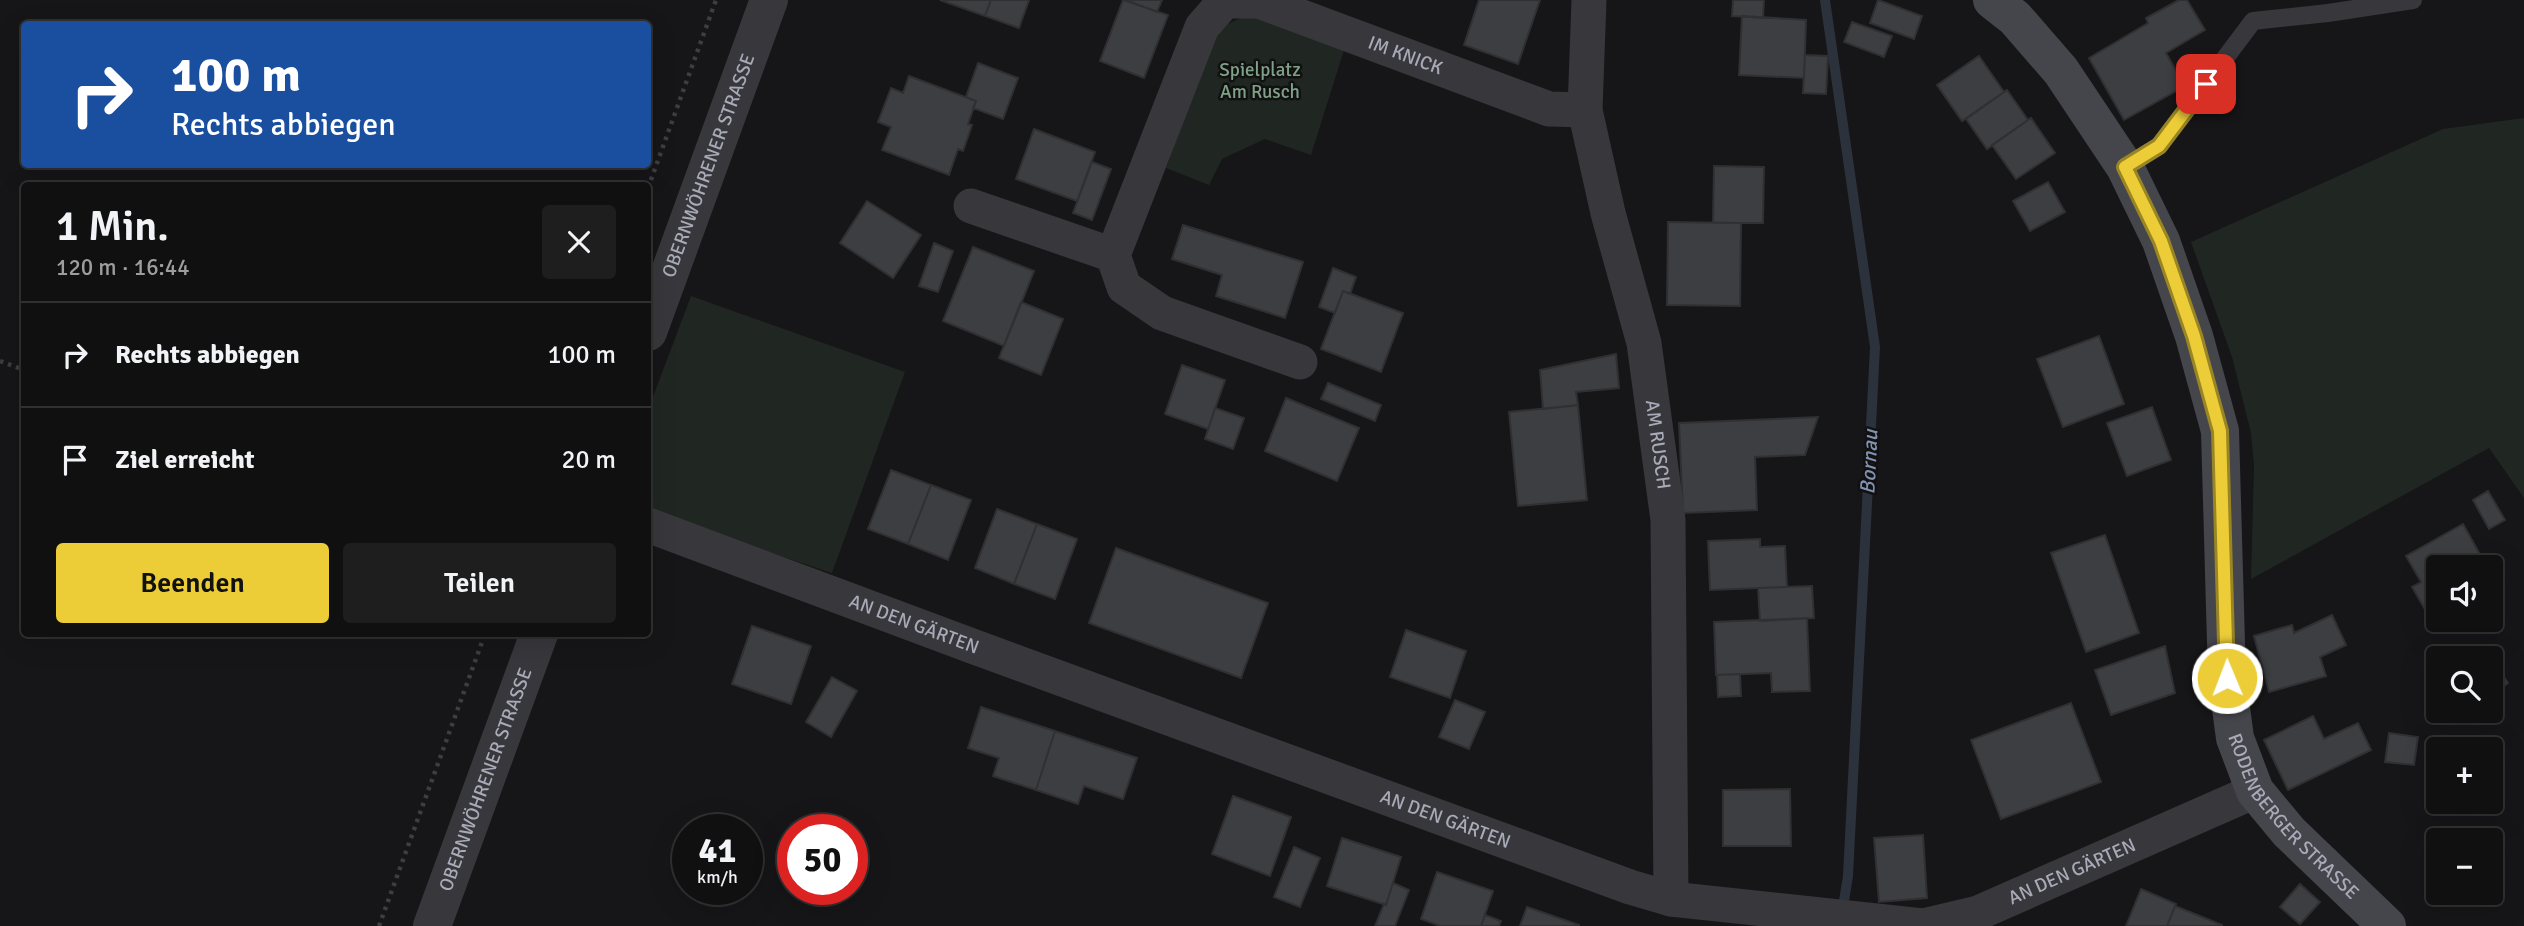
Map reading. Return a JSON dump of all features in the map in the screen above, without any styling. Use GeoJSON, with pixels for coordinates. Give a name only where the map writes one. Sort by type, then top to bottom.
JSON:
{"type":"FeatureCollection","features":[{"type":"Feature","properties":{"kind":"main road","name":"RODENBERGER STRASSE"},"geometry":{"type":"LineString","coordinates":[[1992,0],[2015,18],[2061,71],[2125,167],[2161,241],[2194,336],[2220,431],[2227,678],[2235,738],[2255,791],[2288,832],[2387,926]]}},
{"type":"Feature","properties":{"kind":"street","name":"OBERNWÖHRENER STRASSE"},"geometry":{"type":"LineString","coordinates":[[651,324],[769,0]]}},
{"type":"Feature","properties":{"kind":"street","name":"AM RUSCH"},"geometry":{"type":"LineString","coordinates":[[1589,0],[1585,110],[1608,213],[1644,343],[1668,520],[1671,899]]}},
{"type":"Feature","properties":{"kind":"street","name":"IM KNICK"},"geometry":{"type":"LineString","coordinates":[[1113,255],[1202,27],[1225,1],[1259,1],[1549,109],[1585,110]]}},
{"type":"Feature","properties":{"kind":"street"},"geometry":{"type":"LineString","coordinates":[[971,206],[1113,255],[1124,287],[1162,313],[1300,362]]}},
{"type":"Feature","properties":{"kind":"street","name":"AN DEN GÄRTEN"},"geometry":{"type":"LineString","coordinates":[[651,526],[972,646],[1671,899],[1923,926],[1978,913],[2255,791]]}},
{"type":"Feature","properties":{"kind":"street","name":"OBERNWÖHRENER STRASSE"},"geometry":{"type":"LineString","coordinates":[[432,926],[537,637]]}},
{"type":"Feature","properties":{"kind":"lane"},"geometry":{"type":"LineString","coordinates":[[2125,167],[2159,146],[2253,21],[2413,0]]}},
{"type":"Feature","properties":{"kind":"path"},"geometry":{"type":"LineString","coordinates":[[650,182],[716,0]]}},
{"type":"Feature","properties":{"kind":"path"},"geometry":{"type":"LineString","coordinates":[[0,361],[21,369]]}},
{"type":"Feature","properties":{"kind":"path"},"geometry":{"type":"LineString","coordinates":[[379,926],[484,637]]}},
{"type":"Feature","properties":{"kind":"green space","name":"Spielplatz Am Rusch"},"geometry":{"type":"Polygon","coordinates":[[[1248,14],[1344,50],[1311,155],[1265,139],[1222,159],[1209,185],[1166,168],[1216,30],[1248,14]]]}},
{"type":"Feature","properties":{"kind":"green space"},"geometry":{"type":"Polygon","coordinates":[[[2524,118],[2524,498],[2489,448],[2251,579],[2254,466],[2251,433],[2232,357],[2191,242],[2443,129],[2524,118]]]}},
{"type":"Feature","properties":{"kind":"green space"},"geometry":{"type":"Polygon","coordinates":[[[691,296],[905,372],[832,573],[651,513],[651,402],[691,296]]]}},
{"type":"Feature","properties":{"kind":"building"},"geometry":{"type":"Polygon","coordinates":[[[940,0],[991,0],[985,16],[940,0]]]}},
{"type":"Feature","properties":{"kind":"building"},"geometry":{"type":"Polygon","coordinates":[[[991,0],[1029,0],[1019,28],[985,16],[991,0]]]}},
{"type":"Feature","properties":{"kind":"building"},"geometry":{"type":"Polygon","coordinates":[[[1123,0],[1168,15],[1144,78],[1100,61],[1123,0]]]}},
{"type":"Feature","properties":{"kind":"building"},"geometry":{"type":"Polygon","coordinates":[[[1126,0],[1162,0],[1157,12],[1126,0]]]}},
{"type":"Feature","properties":{"kind":"building"},"geometry":{"type":"Polygon","coordinates":[[[1479,0],[1540,0],[1518,64],[1464,45],[1479,0]]]}},
{"type":"Feature","properties":{"kind":"building"},"geometry":{"type":"Polygon","coordinates":[[[1733,0],[1764,0],[1763,18],[1732,16],[1733,0]]]}},
{"type":"Feature","properties":{"kind":"building"},"geometry":{"type":"Polygon","coordinates":[[[1878,0],[1922,16],[1914,39],[1870,23],[1878,0]]]}},
{"type":"Feature","properties":{"kind":"building"},"geometry":{"type":"Polygon","coordinates":[[[2179,0],[2187,0],[2205,30],[2166,53],[2185,86],[2124,120],[2089,58],[2148,23],[2146,18],[2179,0]]]}},
{"type":"Feature","properties":{"kind":"building"},"geometry":{"type":"Polygon","coordinates":[[[1742,16],[1806,20],[1804,78],[1739,75],[1742,16]]]}},
{"type":"Feature","properties":{"kind":"building"},"geometry":{"type":"Polygon","coordinates":[[[1852,22],[1892,36],[1884,57],[1844,42],[1852,22]]]}},
{"type":"Feature","properties":{"kind":"building"},"geometry":{"type":"Polygon","coordinates":[[[1805,55],[1828,56],[1826,94],[1803,93],[1805,55]]]}},
{"type":"Feature","properties":{"kind":"building"},"geometry":{"type":"Polygon","coordinates":[[[1979,56],[2004,92],[1962,121],[1937,85],[1979,56]]]}},
{"type":"Feature","properties":{"kind":"building"},"geometry":{"type":"Polygon","coordinates":[[[978,63],[1018,78],[1003,119],[973,108],[976,101],[966,97],[978,63]]]}},
{"type":"Feature","properties":{"kind":"building"},"geometry":{"type":"Polygon","coordinates":[[[909,76],[976,101],[968,124],[972,125],[963,151],[958,149],[949,175],[882,150],[891,127],[878,122],[891,88],[903,93],[909,76]]]}},
{"type":"Feature","properties":{"kind":"building"},"geometry":{"type":"Polygon","coordinates":[[[2007,90],[2028,120],[1987,149],[1966,119],[2007,90]]]}},
{"type":"Feature","properties":{"kind":"building"},"geometry":{"type":"Polygon","coordinates":[[[2031,118],[2055,153],[2016,179],[1992,145],[2031,118]]]}},
{"type":"Feature","properties":{"kind":"building"},"geometry":{"type":"Polygon","coordinates":[[[1034,129],[1095,152],[1077,201],[1016,179],[1034,129]]]}},
{"type":"Feature","properties":{"kind":"building"},"geometry":{"type":"Polygon","coordinates":[[[1092,162],[1111,169],[1092,220],[1073,213],[1092,162]]]}},
{"type":"Feature","properties":{"kind":"building"},"geometry":{"type":"Polygon","coordinates":[[[1714,166],[1764,167],[1763,223],[1713,223],[1714,166]]]}},
{"type":"Feature","properties":{"kind":"building"},"geometry":{"type":"Polygon","coordinates":[[[2048,182],[2065,212],[2030,231],[2013,201],[2048,182]]]}},
{"type":"Feature","properties":{"kind":"building"},"geometry":{"type":"Polygon","coordinates":[[[867,201],[921,235],[893,278],[840,243],[867,201]]]}},
{"type":"Feature","properties":{"kind":"building"},"geometry":{"type":"Polygon","coordinates":[[[1668,222],[1741,223],[1740,306],[1667,305],[1668,222]]]}},
{"type":"Feature","properties":{"kind":"building"},"geometry":{"type":"Polygon","coordinates":[[[1183,225],[1303,262],[1285,318],[1216,296],[1222,275],[1172,259],[1183,225]]]}},
{"type":"Feature","properties":{"kind":"building"},"geometry":{"type":"Polygon","coordinates":[[[934,243],[953,251],[938,292],[919,286],[934,243]]]}},
{"type":"Feature","properties":{"kind":"building"},"geometry":{"type":"Polygon","coordinates":[[[973,247],[1034,271],[1004,346],[943,321],[973,247]]]}},
{"type":"Feature","properties":{"kind":"building"},"geometry":{"type":"Polygon","coordinates":[[[1333,268],[1356,277],[1350,294],[1343,291],[1335,313],[1319,307],[1333,268]]]}},
{"type":"Feature","properties":{"kind":"building"},"geometry":{"type":"Polygon","coordinates":[[[1343,291],[1403,313],[1381,372],[1321,349],[1343,291]]]}},
{"type":"Feature","properties":{"kind":"building"},"geometry":{"type":"Polygon","coordinates":[[[1021,302],[1063,319],[1041,375],[999,358],[1021,302]]]}},
{"type":"Feature","properties":{"kind":"building"},"geometry":{"type":"Polygon","coordinates":[[[2099,336],[2124,404],[2063,427],[2037,359],[2099,336]]]}},
{"type":"Feature","properties":{"kind":"building"},"geometry":{"type":"Polygon","coordinates":[[[1616,354],[1619,388],[1576,392],[1578,405],[1543,409],[1540,370],[1616,354]]]}},
{"type":"Feature","properties":{"kind":"building"},"geometry":{"type":"Polygon","coordinates":[[[1182,365],[1225,380],[1208,429],[1165,414],[1182,365]]]}},
{"type":"Feature","properties":{"kind":"building"},"geometry":{"type":"Polygon","coordinates":[[[1328,383],[1381,405],[1375,421],[1321,399],[1328,383]]]}},
{"type":"Feature","properties":{"kind":"building"},"geometry":{"type":"Polygon","coordinates":[[[1286,398],[1359,428],[1337,481],[1265,451],[1286,398]]]}},
{"type":"Feature","properties":{"kind":"building"},"geometry":{"type":"Polygon","coordinates":[[[1578,405],[1587,500],[1518,506],[1509,412],[1578,405]]]}},
{"type":"Feature","properties":{"kind":"building"},"geometry":{"type":"Polygon","coordinates":[[[2152,407],[2171,460],[2127,476],[2107,423],[2152,407]]]}},
{"type":"Feature","properties":{"kind":"building"},"geometry":{"type":"Polygon","coordinates":[[[1215,408],[1244,418],[1233,449],[1205,439],[1215,408]]]}},
{"type":"Feature","properties":{"kind":"building"},"geometry":{"type":"Polygon","coordinates":[[[1818,417],[1805,455],[1755,457],[1757,510],[1683,513],[1679,423],[1818,417]]]}},
{"type":"Feature","properties":{"kind":"building"},"geometry":{"type":"Polygon","coordinates":[[[891,470],[931,485],[908,544],[868,529],[891,470]]]}},
{"type":"Feature","properties":{"kind":"building"},"geometry":{"type":"Polygon","coordinates":[[[931,485],[971,500],[948,560],[908,544],[931,485]]]}},
{"type":"Feature","properties":{"kind":"building"},"geometry":{"type":"Polygon","coordinates":[[[2488,491],[2505,520],[2489,529],[2473,500],[2488,491]]]}},
{"type":"Feature","properties":{"kind":"building"},"geometry":{"type":"Polygon","coordinates":[[[997,509],[1037,524],[1014,584],[975,568],[997,509]]]}},
{"type":"Feature","properties":{"kind":"building"},"geometry":{"type":"Polygon","coordinates":[[[1037,524],[1077,539],[1055,599],[1014,584],[1037,524]]]}},
{"type":"Feature","properties":{"kind":"building"},"geometry":{"type":"Polygon","coordinates":[[[2463,524],[2480,555],[2426,555],[2426,611],[2412,587],[2421,582],[2406,556],[2463,524]]]}},
{"type":"Feature","properties":{"kind":"building"},"geometry":{"type":"Polygon","coordinates":[[[2105,535],[2139,633],[2086,652],[2051,553],[2105,535]]]}},
{"type":"Feature","properties":{"kind":"building"},"geometry":{"type":"Polygon","coordinates":[[[1760,539],[1760,547],[1785,546],[1787,587],[1710,590],[1708,541],[1760,539]]]}},
{"type":"Feature","properties":{"kind":"building"},"geometry":{"type":"Polygon","coordinates":[[[1116,548],[1268,603],[1241,678],[1089,623],[1116,548]]]}},
{"type":"Feature","properties":{"kind":"building"},"geometry":{"type":"Polygon","coordinates":[[[1812,586],[1814,618],[1760,621],[1758,588],[1812,586]]]}},
{"type":"Feature","properties":{"kind":"building"},"geometry":{"type":"Polygon","coordinates":[[[2332,615],[2346,645],[2320,657],[2326,676],[2269,692],[2254,636],[2292,625],[2294,633],[2332,615]]]}},
{"type":"Feature","properties":{"kind":"building"},"geometry":{"type":"Polygon","coordinates":[[[1807,618],[1810,691],[1772,692],[1771,673],[1716,675],[1714,622],[1807,618]]]}},
{"type":"Feature","properties":{"kind":"building"},"geometry":{"type":"Polygon","coordinates":[[[752,626],[811,646],[791,704],[732,684],[752,626]]]}},
{"type":"Feature","properties":{"kind":"building"},"geometry":{"type":"Polygon","coordinates":[[[1406,630],[1466,651],[1450,698],[1390,677],[1406,630]]]}},
{"type":"Feature","properties":{"kind":"building"},"geometry":{"type":"Polygon","coordinates":[[[2165,646],[2175,693],[2111,715],[2095,670],[2165,646]]]}},
{"type":"Feature","properties":{"kind":"building"},"geometry":{"type":"Polygon","coordinates":[[[1740,674],[1741,696],[1718,697],[1717,675],[1740,674]]]}},
{"type":"Feature","properties":{"kind":"building"},"geometry":{"type":"Polygon","coordinates":[[[832,677],[857,691],[831,737],[806,722],[832,677]]]}},
{"type":"Feature","properties":{"kind":"building"},"geometry":{"type":"Polygon","coordinates":[[[1455,700],[1485,712],[1469,749],[1439,737],[1455,700]]]}},
{"type":"Feature","properties":{"kind":"building"},"geometry":{"type":"Polygon","coordinates":[[[2071,703],[2101,782],[2001,819],[1971,740],[2071,703]]]}},
{"type":"Feature","properties":{"kind":"building"},"geometry":{"type":"Polygon","coordinates":[[[981,707],[1055,731],[1036,790],[993,776],[999,758],[968,748],[981,707]]]}},
{"type":"Feature","properties":{"kind":"building"},"geometry":{"type":"Polygon","coordinates":[[[2313,716],[2324,739],[2358,723],[2371,750],[2288,790],[2264,740],[2313,716]]]}},
{"type":"Feature","properties":{"kind":"building"},"geometry":{"type":"Polygon","coordinates":[[[1055,731],[1137,758],[1123,799],[1084,786],[1078,804],[1036,790],[1055,731]]]}},
{"type":"Feature","properties":{"kind":"building"},"geometry":{"type":"Polygon","coordinates":[[[2389,733],[2418,737],[2414,765],[2385,762],[2389,733]]]}},
{"type":"Feature","properties":{"kind":"building"},"geometry":{"type":"Polygon","coordinates":[[[1790,789],[1791,846],[1723,846],[1723,790],[1790,789]]]}},
{"type":"Feature","properties":{"kind":"building"},"geometry":{"type":"Polygon","coordinates":[[[1233,796],[1291,817],[1270,876],[1212,854],[1233,796]]]}},
{"type":"Feature","properties":{"kind":"building"},"geometry":{"type":"Polygon","coordinates":[[[1923,835],[1927,898],[1879,902],[1874,838],[1923,835]]]}},
{"type":"Feature","properties":{"kind":"building"},"geometry":{"type":"Polygon","coordinates":[[[1342,838],[1401,857],[1386,905],[1327,886],[1342,838]]]}},
{"type":"Feature","properties":{"kind":"building"},"geometry":{"type":"Polygon","coordinates":[[[1294,847],[1320,858],[1300,907],[1274,897],[1294,847]]]}},
{"type":"Feature","properties":{"kind":"building"},"geometry":{"type":"Polygon","coordinates":[[[1437,872],[1493,891],[1481,926],[1440,926],[1421,919],[1437,872]]]}},
{"type":"Feature","properties":{"kind":"building"},"geometry":{"type":"Polygon","coordinates":[[[1393,883],[1409,890],[1395,926],[1375,926],[1384,904],[1386,905],[1393,883]]]}},
{"type":"Feature","properties":{"kind":"building"},"geometry":{"type":"Polygon","coordinates":[[[2300,884],[2320,902],[2300,924],[2280,907],[2300,884]]]}},
{"type":"Feature","properties":{"kind":"building"},"geometry":{"type":"Polygon","coordinates":[[[2141,889],[2176,904],[2167,926],[2126,926],[2141,889]]]}},
{"type":"Feature","properties":{"kind":"building"},"geometry":{"type":"Polygon","coordinates":[[[2175,906],[2222,925],[2222,926],[2167,926],[2175,906]]]}},
{"type":"Feature","properties":{"kind":"building"},"geometry":{"type":"Polygon","coordinates":[[[1527,907],[1579,925],[1579,926],[1520,926],[1527,907]]]}},
{"type":"Feature","properties":{"kind":"building"},"geometry":{"type":"Polygon","coordinates":[[[1485,915],[1501,921],[1499,926],[1481,926],[1485,915]]]}},
{"type":"Feature","properties":{"kind":"waterway","name":"Bornau"},"geometry":{"type":"LineString","coordinates":[[1825,0],[1875,347],[1848,876],[1842,913]]}},
{"type":"Feature","properties":{"kind":"route"},"geometry":{"type":"LineString","coordinates":[[2206,84],[2159,146],[2125,167],[2161,241],[2194,336],[2220,431],[2227,678]]}}]}
